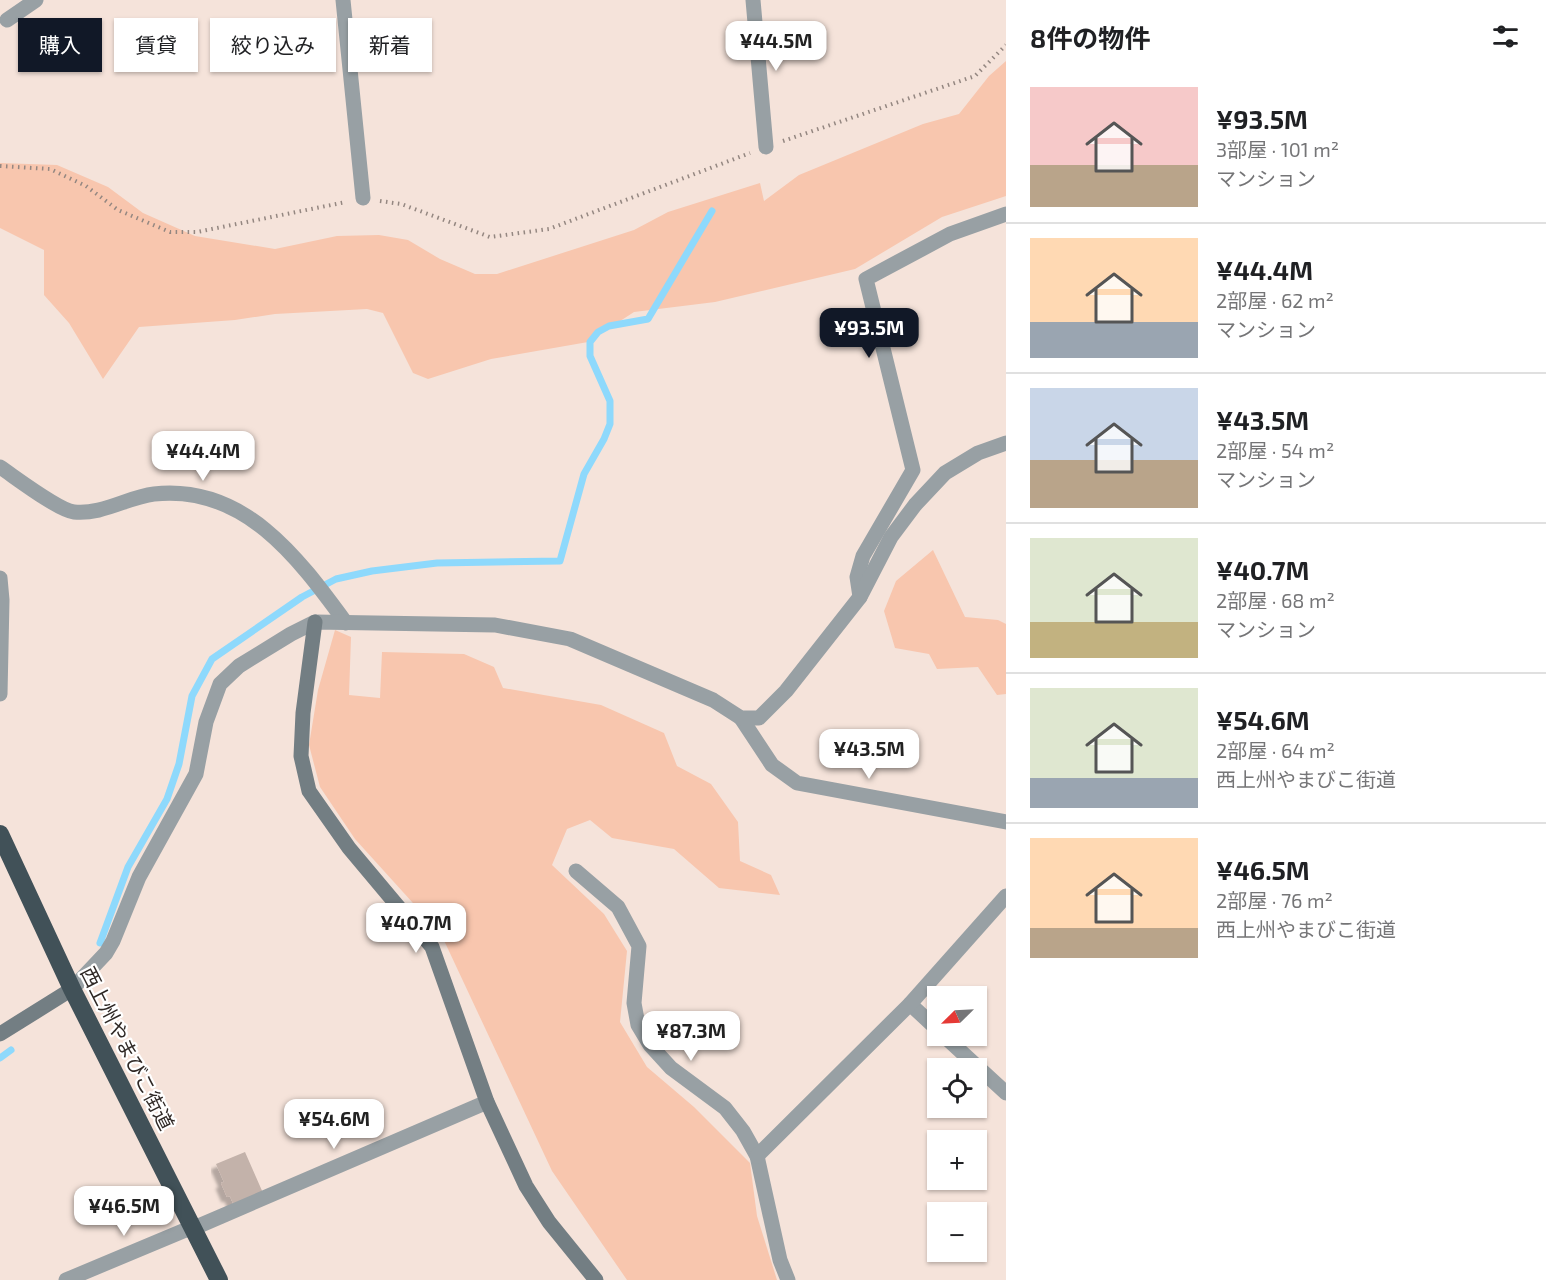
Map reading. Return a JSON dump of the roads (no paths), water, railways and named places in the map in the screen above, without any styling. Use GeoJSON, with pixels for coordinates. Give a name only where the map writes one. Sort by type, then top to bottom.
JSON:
{"type":"FeatureCollection","features":[{"type":"Feature","properties":{"kind":"highway","name":"西上州やまびこ街道"},"geometry":{"type":"LineString","coordinates":[[0,834],[72,989],[219,1280]]}},
{"type":"Feature","properties":{"kind":"street"},"geometry":{"type":"LineString","coordinates":[[7,20],[36,0]]}},
{"type":"Feature","properties":{"kind":"street"},"geometry":{"type":"LineString","coordinates":[[343,0],[363,198]]}},
{"type":"Feature","properties":{"kind":"street"},"geometry":{"type":"LineString","coordinates":[[753,0],[766,147]]}},
{"type":"Feature","properties":{"kind":"street"},"geometry":{"type":"LineString","coordinates":[[860,597],[857,578],[863,556],[913,470],[866,279],[950,234],[1006,214]]}},
{"type":"Feature","properties":{"kind":"street"},"geometry":{"type":"LineString","coordinates":[[741,718],[759,718],[786,691],[860,597],[891,537],[915,505],[945,473],[978,453],[1006,443]]}},
{"type":"Feature","properties":{"kind":"street"},"geometry":{"type":"LineString","coordinates":[[0,467],[44,497],[73,512],[101,509],[153,494],[184,494],[213,501],[243,513],[268,531],[295,557],[346,622]]}},
{"type":"Feature","properties":{"kind":"street"},"geometry":{"type":"LineString","coordinates":[[0,578],[2,600],[0,694]]}},
{"type":"Feature","properties":{"kind":"street"},"geometry":{"type":"LineString","coordinates":[[315,622],[303,713],[301,756],[309,790],[349,848],[432,947],[487,1102],[526,1186],[549,1222],[596,1280]]}},
{"type":"Feature","properties":{"kind":"street"},"geometry":{"type":"LineString","coordinates":[[0,1034],[72,989],[110,947],[122,923],[139,877],[196,774],[206,722],[220,684],[239,666],[315,622],[495,625],[570,639],[713,699],[741,718],[772,765],[797,783],[1006,822]]}},
{"type":"Feature","properties":{"kind":"street"},"geometry":{"type":"LineString","coordinates":[[576,872],[618,907],[639,946],[634,1003],[638,1024],[650,1045],[671,1068],[725,1108],[743,1131],[756,1156],[780,1260],[788,1280]]}},
{"type":"Feature","properties":{"kind":"street"},"geometry":{"type":"LineString","coordinates":[[756,1156],[910,1004],[1006,896]]}},
{"type":"Feature","properties":{"kind":"street"},"geometry":{"type":"LineString","coordinates":[[910,1004],[927,1020]]}},
{"type":"Feature","properties":{"kind":"street"},"geometry":{"type":"LineString","coordinates":[[955,1046],[1006,1093]]}},
{"type":"Feature","properties":{"kind":"street"},"geometry":{"type":"LineString","coordinates":[[66,1280],[194,1228],[487,1102]]}},
{"type":"Feature","properties":{"kind":"waterway"},"geometry":{"type":"LineString","coordinates":[[100,943],[128,867],[167,799],[179,764],[192,696],[212,659],[302,597],[336,579],[372,571],[437,563],[560,561],[584,474],[610,424],[610,401],[590,356],[590,342],[598,332],[609,326],[648,319],[712,211]]}},
{"type":"Feature","properties":{"kind":"waterway"},"geometry":{"type":"LineString","coordinates":[[0,1058],[11,1050]]}}]}
